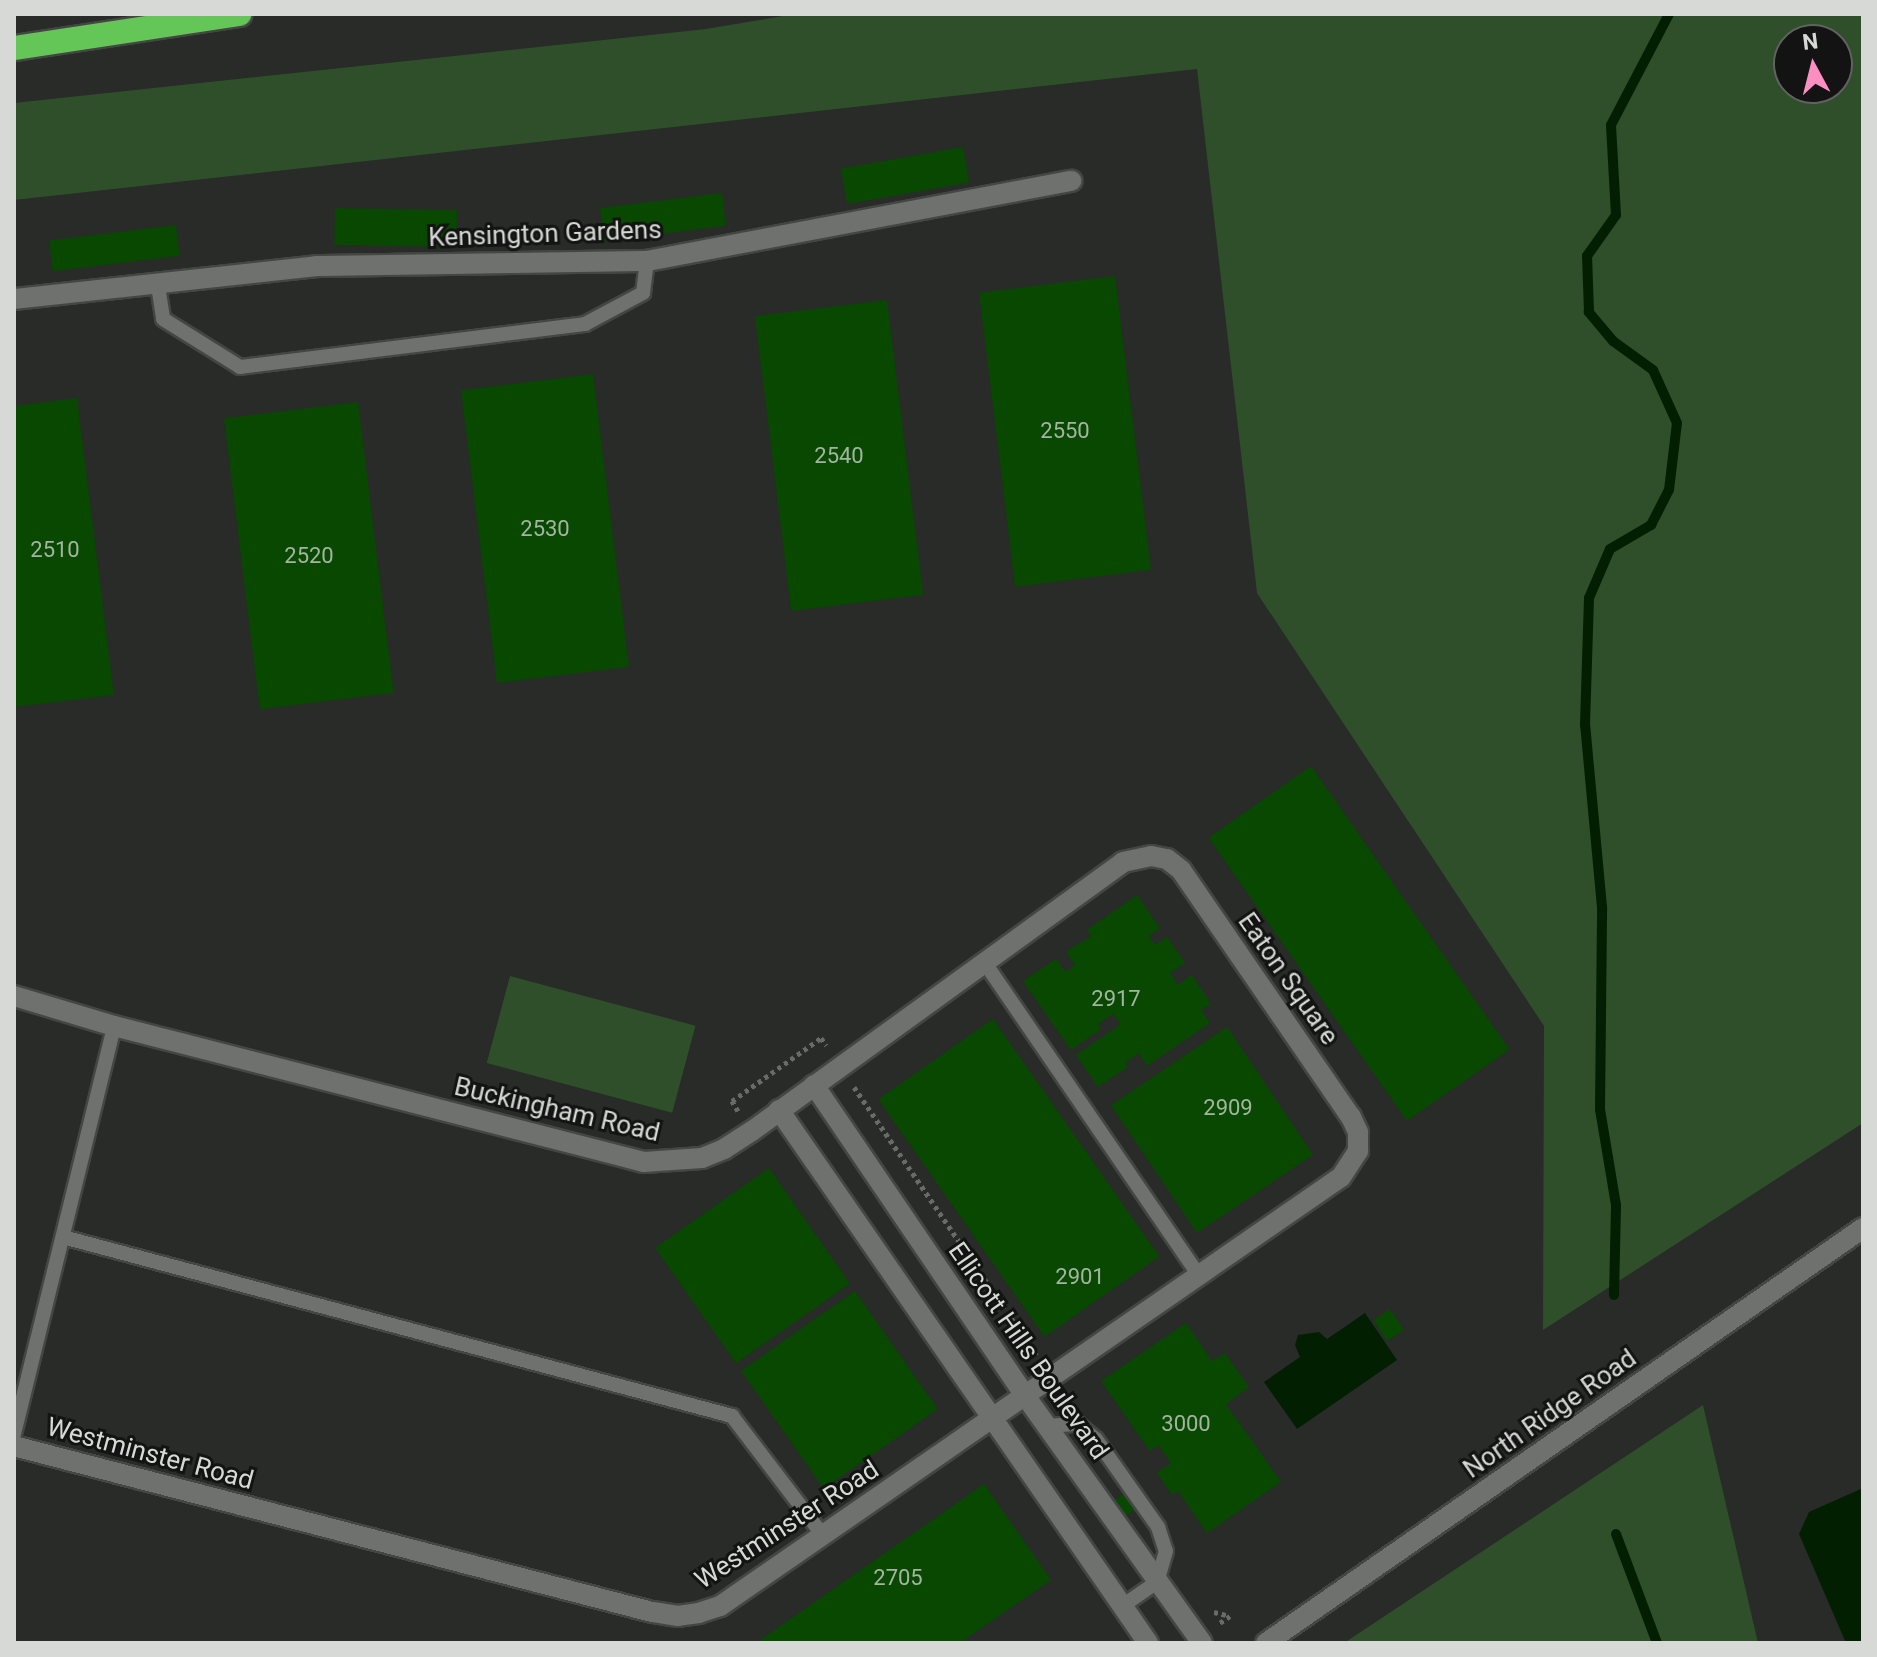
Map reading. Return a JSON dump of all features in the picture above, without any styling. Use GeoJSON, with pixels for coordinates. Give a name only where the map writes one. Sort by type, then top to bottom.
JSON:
{"type":"FeatureCollection","features":[{"type":"Feature","properties":{"kind":"highway"},"geometry":{"type":"LineString","coordinates":[[14,48],[239,14]]}},
{"type":"Feature","properties":{"kind":"street","name":"Kensington Gardens"},"geometry":{"type":"LineString","coordinates":[[14,299],[158,286],[316,266],[647,261],[1072,181]]}},
{"type":"Feature","properties":{"kind":"street","name":"Buckingham Road"},"geometry":{"type":"LineString","coordinates":[[14,996],[114,1026],[644,1162],[702,1158],[724,1149],[1123,862],[1151,856]]}},
{"type":"Feature","properties":{"kind":"street","name":"Eaton Square"},"geometry":{"type":"LineString","coordinates":[[1151,856],[1167,859],[1181,870],[1351,1117],[1358,1132],[1358,1151]]}},
{"type":"Feature","properties":{"kind":"street","name":"Ellicott Hills Boulevard"},"geometry":{"type":"LineString","coordinates":[[814,1085],[1046,1426],[1202,1643]]}},
{"type":"Feature","properties":{"kind":"street"},"geometry":{"type":"LineString","coordinates":[[779,1110],[1148,1643]]}},
{"type":"Feature","properties":{"kind":"street","name":"Westminster Road"},"geometry":{"type":"LineString","coordinates":[[14,1446],[678,1616],[720,1606],[1026,1397],[1341,1177],[1358,1151]]}},
{"type":"Feature","properties":{"kind":"street","name":"North Ridge Road"},"geometry":{"type":"LineString","coordinates":[[1266,1643],[1863,1228]]}},
{"type":"Feature","properties":{"kind":"lane"},"geometry":{"type":"LineString","coordinates":[[158,286],[163,319],[240,367],[585,324],[643,293],[647,261]]}},
{"type":"Feature","properties":{"kind":"lane"},"geometry":{"type":"LineString","coordinates":[[985,963],[1198,1274]]}},
{"type":"Feature","properties":{"kind":"lane"},"geometry":{"type":"LineString","coordinates":[[14,1434],[114,1026]]}},
{"type":"Feature","properties":{"kind":"lane"},"geometry":{"type":"LineString","coordinates":[[63,1237],[732,1416],[822,1534]]}},
{"type":"Feature","properties":{"kind":"lane"},"geometry":{"type":"LineString","coordinates":[[1046,1426],[1078,1424],[1096,1439],[1158,1527],[1166,1551],[1157,1582],[1121,1607]]}},
{"type":"Feature","properties":{"kind":"shaded area"},"geometry":{"type":"Polygon","coordinates":[[[795,14],[1863,14],[1863,1123],[1543,1330],[1544,1026],[1257,593],[1197,69],[14,200],[14,103],[706,29],[795,14]]]}},
{"type":"Feature","properties":{"kind":"shaded area"},"geometry":{"type":"Polygon","coordinates":[[[510,976],[695,1026],[672,1113],[487,1063],[510,976]]]}},
{"type":"Feature","properties":{"kind":"shaded area"},"geometry":{"type":"Polygon","coordinates":[[[1365,1313],[1397,1360],[1297,1429],[1264,1382],[1300,1357],[1295,1345],[1298,1335],[1319,1332],[1327,1339],[1365,1313]]]}},
{"type":"Feature","properties":{"kind":"shaded area"},"geometry":{"type":"Polygon","coordinates":[[[1703,1405],[1758,1643],[1344,1643],[1703,1405]]]}},
{"type":"Feature","properties":{"kind":"shaded area"},"geometry":{"type":"Polygon","coordinates":[[[1863,1488],[1863,1643],[1846,1643],[1799,1534],[1809,1512],[1863,1488]]]}},
{"type":"Feature","properties":{"kind":"building"},"geometry":{"type":"Polygon","coordinates":[[[963,147],[969,182],[847,204],[841,169],[963,147]]]}},
{"type":"Feature","properties":{"kind":"building"},"geometry":{"type":"Polygon","coordinates":[[[722,193],[726,226],[604,241],[600,208],[722,193]]]}},
{"type":"Feature","properties":{"kind":"building"},"geometry":{"type":"Polygon","coordinates":[[[335,208],[457,210],[456,247],[334,245],[335,208]]]}},
{"type":"Feature","properties":{"kind":"building"},"geometry":{"type":"Polygon","coordinates":[[[176,225],[180,256],[53,271],[49,241],[176,225]]]}},
{"type":"Feature","properties":{"kind":"building"},"geometry":{"type":"Polygon","coordinates":[[[1115,276],[1151,570],[1015,586],[979,293],[1115,276]]]}},
{"type":"Feature","properties":{"kind":"building"},"geometry":{"type":"Polygon","coordinates":[[[887,300],[923,595],[791,611],[755,316],[887,300]]]}},
{"type":"Feature","properties":{"kind":"building"},"geometry":{"type":"Polygon","coordinates":[[[593,374],[629,667],[497,683],[461,390],[593,374]]]}},
{"type":"Feature","properties":{"kind":"building"},"geometry":{"type":"Polygon","coordinates":[[[77,398],[114,695],[14,707],[14,406],[77,398]]]}},
{"type":"Feature","properties":{"kind":"building"},"geometry":{"type":"Polygon","coordinates":[[[358,402],[394,693],[260,709],[224,418],[358,402]]]}},
{"type":"Feature","properties":{"kind":"building"},"geometry":{"type":"Polygon","coordinates":[[[1311,766],[1509,1049],[1407,1121],[1209,838],[1311,766]]]}},
{"type":"Feature","properties":{"kind":"building"},"geometry":{"type":"Polygon","coordinates":[[[1137,895],[1160,928],[1149,936],[1155,945],[1167,937],[1185,963],[1170,973],[1178,985],[1192,975],[1211,1004],[1201,1010],[1210,1023],[1147,1066],[1139,1053],[1125,1063],[1128,1067],[1098,1087],[1076,1055],[1121,1024],[1113,1014],[1098,1024],[1101,1029],[1071,1050],[1023,981],[1056,959],[1065,972],[1075,965],[1066,952],[1091,936],[1087,930],[1137,895]]]}},
{"type":"Feature","properties":{"kind":"building"},"geometry":{"type":"Polygon","coordinates":[[[993,1019],[1159,1257],[1045,1337],[878,1099],[993,1019]]]}},
{"type":"Feature","properties":{"kind":"building"},"geometry":{"type":"Polygon","coordinates":[[[1227,1027],[1313,1155],[1197,1233],[1111,1105],[1227,1027]]]}},
{"type":"Feature","properties":{"kind":"building"},"geometry":{"type":"Polygon","coordinates":[[[769,1168],[850,1284],[736,1363],[655,1248],[769,1168]]]}},
{"type":"Feature","properties":{"kind":"building"},"geometry":{"type":"Polygon","coordinates":[[[855,1291],[938,1409],[824,1489],[741,1371],[855,1291]]]}},
{"type":"Feature","properties":{"kind":"building"},"geometry":{"type":"Polygon","coordinates":[[[1390,1309],[1404,1330],[1387,1341],[1373,1320],[1390,1309]]]}},
{"type":"Feature","properties":{"kind":"building"},"geometry":{"type":"Polygon","coordinates":[[[1186,1323],[1212,1361],[1225,1353],[1249,1387],[1226,1404],[1281,1482],[1207,1533],[1178,1491],[1172,1495],[1157,1473],[1171,1463],[1158,1445],[1150,1451],[1101,1381],[1186,1323]]]}},
{"type":"Feature","properties":{"kind":"building"},"geometry":{"type":"Polygon","coordinates":[[[984,1484],[1051,1580],[960,1643],[756,1643],[984,1484]]]}},
{"type":"Feature","properties":{"kind":"building"},"geometry":{"type":"Polygon","coordinates":[[[1128,1491],[1139,1507],[1126,1516],[1115,1500],[1128,1491]]]}},
{"type":"Feature","properties":{"kind":"waterway"},"geometry":{"type":"LineString","coordinates":[[1614,1295],[1616,1205],[1600,1109],[1602,907],[1585,725],[1589,598],[1610,549],[1651,525],[1669,490],[1677,423],[1653,370],[1613,341],[1589,312],[1587,256],[1616,215],[1611,125],[1669,14]]}},
{"type":"Feature","properties":{"kind":"waterway"},"geometry":{"type":"LineString","coordinates":[[1616,1534],[1657,1643]]}}]}
